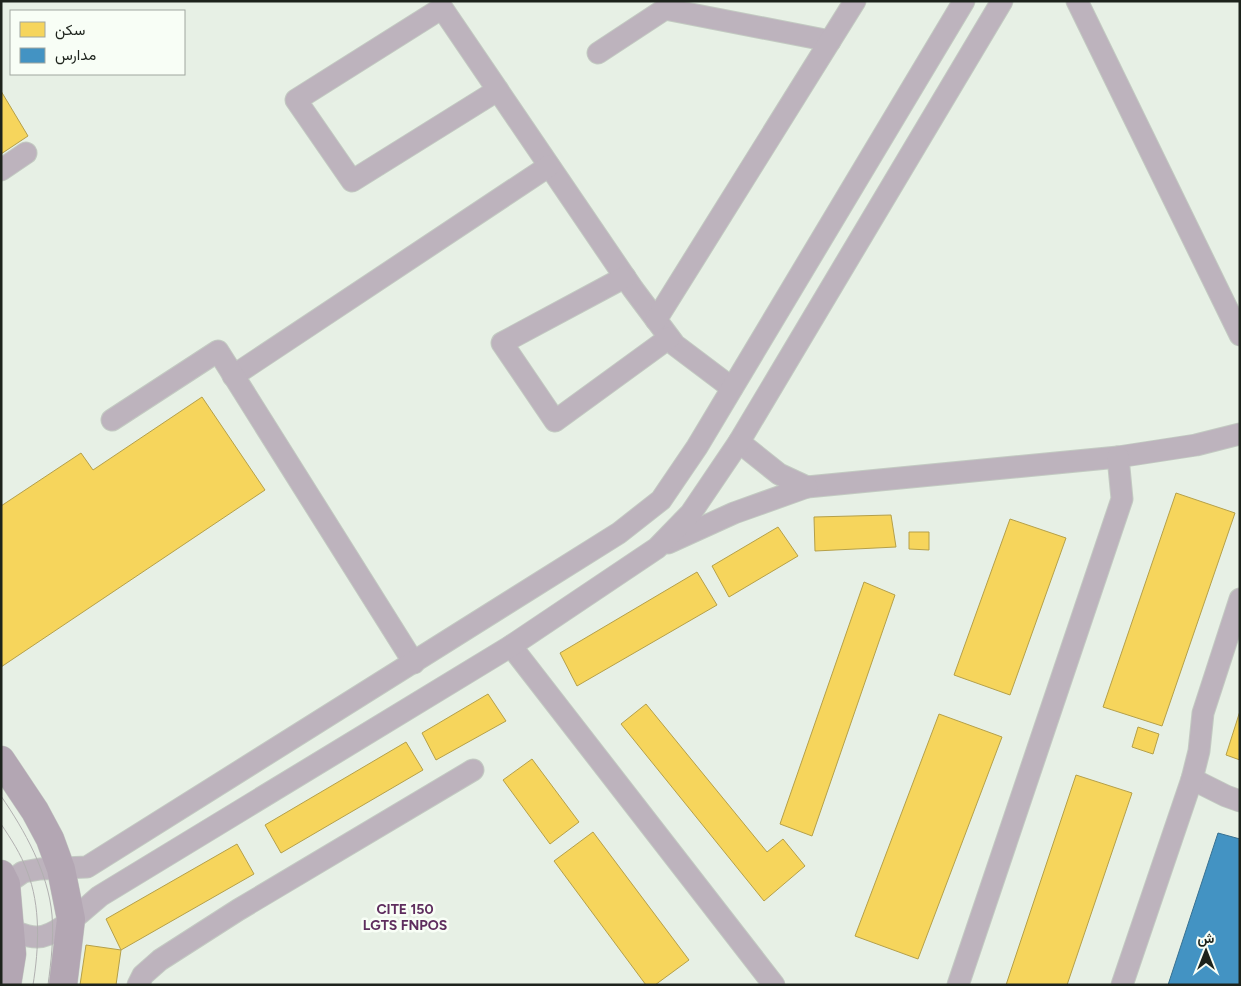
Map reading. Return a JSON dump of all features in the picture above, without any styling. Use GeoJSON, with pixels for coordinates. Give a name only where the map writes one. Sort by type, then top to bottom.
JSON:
{"type":"FeatureCollection","features":[{"type":"Feature","properties":{"kind":"street"},"geometry":{"type":"LineString","coordinates":[[656,320],[854,1]]}},
{"type":"Feature","properties":{"kind":"street"},"geometry":{"type":"LineString","coordinates":[[7,985],[12,954],[4,879],[23,872],[40,869],[87,867],[619,534],[661,500],[697,447],[964,1]]}},
{"type":"Feature","properties":{"kind":"street"},"geometry":{"type":"LineString","coordinates":[[656,548],[691,513],[739,442],[1002,1]]}},
{"type":"Feature","properties":{"kind":"street"},"geometry":{"type":"LineString","coordinates":[[1077,1],[1240,334]]}},
{"type":"Feature","properties":{"kind":"street"},"geometry":{"type":"LineString","coordinates":[[498,90],[352,181],[296,100],[442,8],[498,90],[549,166],[625,277],[669,338],[675,345],[732,388]]}},
{"type":"Feature","properties":{"kind":"street"},"geometry":{"type":"LineString","coordinates":[[598,53],[665,9],[830,41]]}},
{"type":"Feature","properties":{"kind":"street"},"geometry":{"type":"LineString","coordinates":[[1,170],[26,153]]}},
{"type":"Feature","properties":{"kind":"street"},"geometry":{"type":"LineString","coordinates":[[233,376],[549,166]]}},
{"type":"Feature","properties":{"kind":"street"},"geometry":{"type":"LineString","coordinates":[[625,277],[502,343],[555,421],[669,338]]}},
{"type":"Feature","properties":{"kind":"street"},"geometry":{"type":"LineString","coordinates":[[112,420],[218,351],[414,663]]}},
{"type":"Feature","properties":{"kind":"street"},"geometry":{"type":"LineString","coordinates":[[10,930],[38,937],[52,934],[100,896],[511,646],[656,548],[734,513],[807,487],[1118,457],[1196,445],[1240,434]]}},
{"type":"Feature","properties":{"kind":"street"},"geometry":{"type":"LineString","coordinates":[[739,442],[779,474],[807,487]]}},
{"type":"Feature","properties":{"kind":"street"},"geometry":{"type":"LineString","coordinates":[[958,985],[1122,499],[1118,457]]}},
{"type":"Feature","properties":{"kind":"street"},"geometry":{"type":"LineString","coordinates":[[1122,985],[1192,779],[1203,713],[1240,599]]}},
{"type":"Feature","properties":{"kind":"street"},"geometry":{"type":"LineString","coordinates":[[511,646],[774,985]]}},
{"type":"Feature","properties":{"kind":"street"},"geometry":{"type":"LineString","coordinates":[[1,760],[36,811],[62,869],[71,919],[63,985]]}},
{"type":"Feature","properties":{"kind":"street"},"geometry":{"type":"LineString","coordinates":[[138,985],[143,975],[160,960],[238,910],[473,770]]}},
{"type":"Feature","properties":{"kind":"street"},"geometry":{"type":"LineString","coordinates":[[1192,779],[1240,801]]}},
{"type":"Feature","properties":{"kind":"building: سكن"},"geometry":{"type":"Polygon","coordinates":[[[1,91],[28,136],[1,154],[1,91]]]}},
{"type":"Feature","properties":{"kind":"building: سكن"},"geometry":{"type":"Polygon","coordinates":[[[202,397],[265,490],[1,667],[1,506],[81,453],[93,470],[202,397]]]}},
{"type":"Feature","properties":{"kind":"building: سكن"},"geometry":{"type":"Polygon","coordinates":[[[1176,493],[1235,513],[1162,726],[1103,707],[1176,493]]]}},
{"type":"Feature","properties":{"kind":"building: سكن"},"geometry":{"type":"Polygon","coordinates":[[[891,515],[896,547],[815,551],[814,517],[891,515]]]}},
{"type":"Feature","properties":{"kind":"building: سكن"},"geometry":{"type":"Polygon","coordinates":[[[1010,519],[1066,538],[1010,695],[954,675],[1010,519]]]}},
{"type":"Feature","properties":{"kind":"building: سكن"},"geometry":{"type":"Polygon","coordinates":[[[778,527],[798,556],[729,597],[712,566],[778,527]]]}},
{"type":"Feature","properties":{"kind":"building: سكن"},"geometry":{"type":"Polygon","coordinates":[[[909,532],[929,532],[929,550],[909,549],[909,532]]]}},
{"type":"Feature","properties":{"kind":"building: سكن"},"geometry":{"type":"Polygon","coordinates":[[[697,572],[717,605],[577,686],[560,653],[697,572]]]}},
{"type":"Feature","properties":{"kind":"building: سكن"},"geometry":{"type":"Polygon","coordinates":[[[864,582],[895,595],[812,836],[780,824],[864,582]]]}},
{"type":"Feature","properties":{"kind":"building: سكن"},"geometry":{"type":"Polygon","coordinates":[[[488,694],[506,721],[436,760],[422,733],[488,694]]]}},
{"type":"Feature","properties":{"kind":"building: سكن"},"geometry":{"type":"Polygon","coordinates":[[[646,704],[767,852],[783,839],[805,866],[764,901],[621,724],[646,704]]]}},
{"type":"Feature","properties":{"kind":"building: سكن"},"geometry":{"type":"Polygon","coordinates":[[[1240,711],[1240,760],[1226,755],[1240,711]]]}},
{"type":"Feature","properties":{"kind":"building: سكن"},"geometry":{"type":"Polygon","coordinates":[[[939,714],[1002,737],[918,959],[855,936],[939,714]]]}},
{"type":"Feature","properties":{"kind":"building: سكن"},"geometry":{"type":"Polygon","coordinates":[[[1138,727],[1159,734],[1153,754],[1132,747],[1138,727]]]}},
{"type":"Feature","properties":{"kind":"building: سكن"},"geometry":{"type":"Polygon","coordinates":[[[406,742],[423,770],[281,853],[265,825],[406,742]]]}},
{"type":"Feature","properties":{"kind":"building: سكن"},"geometry":{"type":"Polygon","coordinates":[[[532,759],[579,822],[550,844],[503,780],[532,759]]]}},
{"type":"Feature","properties":{"kind":"building: سكن"},"geometry":{"type":"Polygon","coordinates":[[[1076,775],[1132,793],[1067,985],[1006,985],[1076,775]]]}},
{"type":"Feature","properties":{"kind":"building: سكن"},"geometry":{"type":"Polygon","coordinates":[[[593,832],[689,960],[655,985],[646,985],[554,861],[593,832]]]}},
{"type":"Feature","properties":{"kind":"building: سكن"},"geometry":{"type":"Polygon","coordinates":[[[237,844],[254,874],[121,950],[106,919],[237,844]]]}},
{"type":"Feature","properties":{"kind":"building: سكن"},"geometry":{"type":"Polygon","coordinates":[[[86,945],[121,950],[116,985],[80,985],[86,945]]]}},
{"type":"Feature","properties":{"kind":"building: مدارس"},"geometry":{"type":"Polygon","coordinates":[[[1218,833],[1240,839],[1240,985],[1168,985],[1218,833]]]}},
{"type":"Feature","properties":{"kind":"tram line"},"geometry":{"type":"LineString","coordinates":[[1,796],[19,823],[34,852],[50,899],[53,924],[48,985]]}},
{"type":"Feature","properties":{"kind":"tram line"},"geometry":{"type":"LineString","coordinates":[[1,824],[22,859],[32,884],[35,898],[38,927],[33,985]]}},
{"type":"Feature","properties":{"kind":"district","name":"CITE 150 LGTS FNPOS"},"geometry":{"type":"Point","coordinates":[405,918]}}]}
